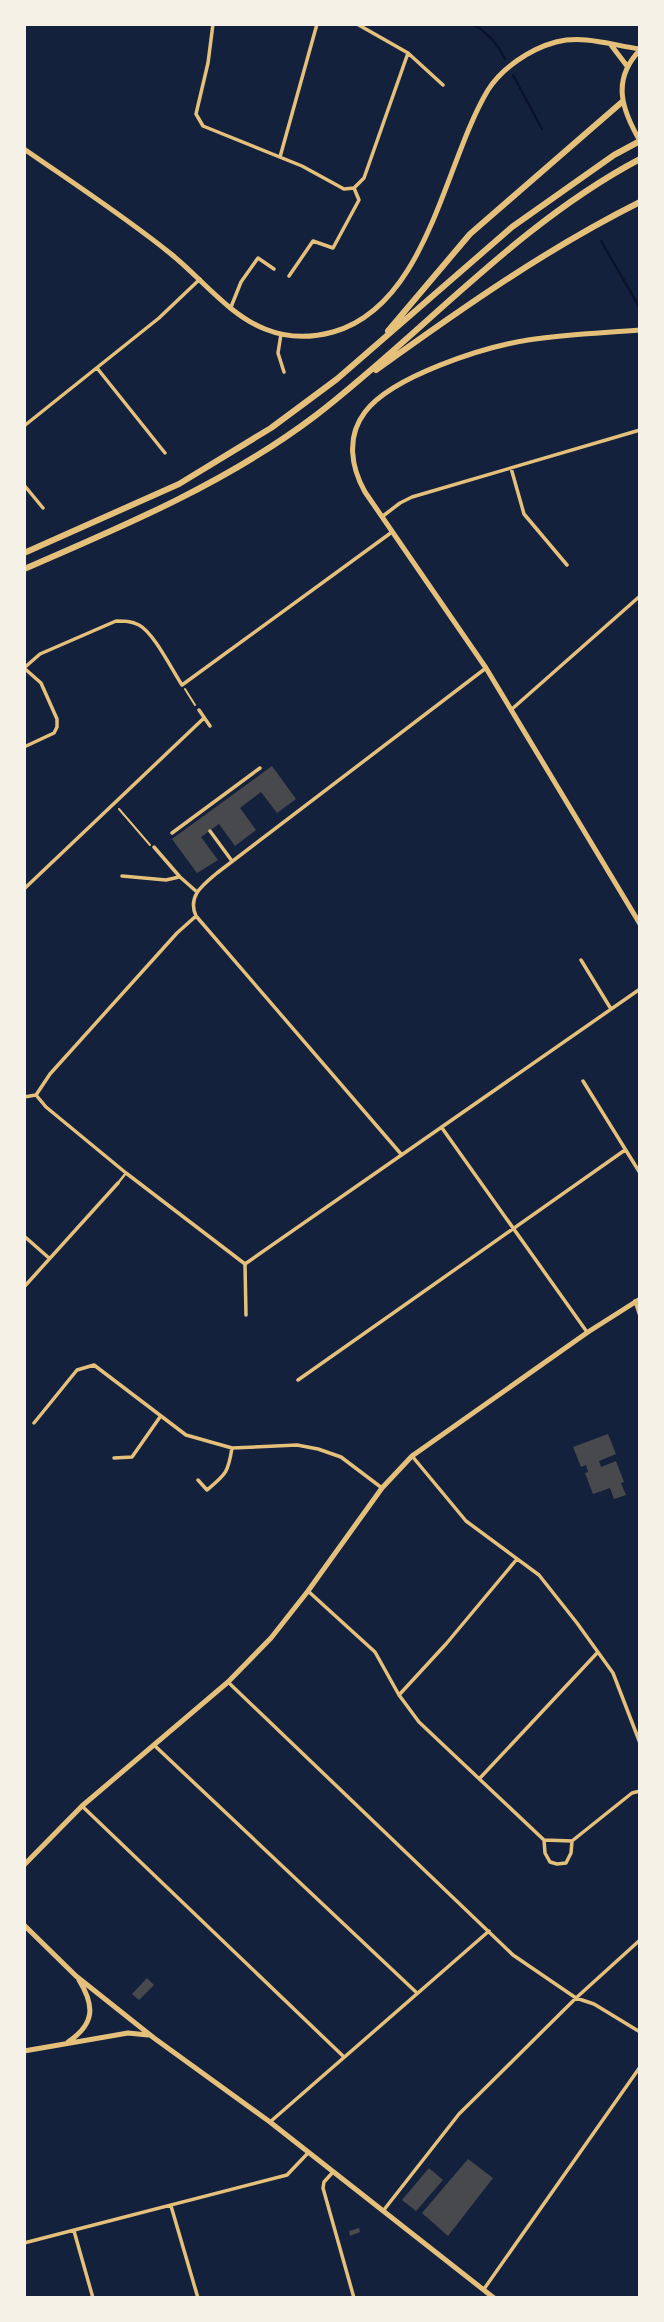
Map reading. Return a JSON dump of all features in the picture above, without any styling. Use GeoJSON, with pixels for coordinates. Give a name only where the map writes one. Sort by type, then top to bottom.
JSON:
{"type":"FeatureCollection","features":[{"type":"Feature","properties":{"kind":"highway"},"geometry":{"type":"LineString","coordinates":[[373,348],[470,234],[622,102]]}},
{"type":"Feature","properties":{"kind":"highway"},"geometry":{"type":"LineString","coordinates":[[24,553],[179,484],[271,428],[337,379],[512,227],[614,155],[639,141]]}},
{"type":"Feature","properties":{"kind":"highway"},"geometry":{"type":"LineString","coordinates":[[24,569],[162,507],[259,454],[313,418],[546,220],[639,159]]}},
{"type":"Feature","properties":{"kind":"highway"},"geometry":{"type":"LineString","coordinates":[[348,390],[492,287],[603,220],[639,202]]}},
{"type":"Feature","properties":{"kind":"street"},"geometry":{"type":"LineString","coordinates":[[213,24],[208,63],[196,114],[204,126],[323,176],[344,189],[354,188],[364,178],[408,53]]}},
{"type":"Feature","properties":{"kind":"street"},"geometry":{"type":"LineString","coordinates":[[279,157],[317,24]]}},
{"type":"Feature","properties":{"kind":"street"},"geometry":{"type":"LineString","coordinates":[[356,24],[408,53],[443,85]]}},
{"type":"Feature","properties":{"kind":"street"},"geometry":{"type":"LineString","coordinates":[[24,149],[170,253],[230,307],[264,329],[298,337],[318,336],[347,328],[366,317],[386,298],[406,271],[428,232],[468,131],[489,89],[505,70],[529,54],[555,42],[581,38],[639,49],[623,80],[622,102],[639,141]]}},
{"type":"Feature","properties":{"kind":"street"},"geometry":{"type":"LineString","coordinates":[[611,45],[628,66]]}},
{"type":"Feature","properties":{"kind":"street"},"geometry":{"type":"LineString","coordinates":[[289,276],[313,241],[333,248],[359,200],[354,188]]}},
{"type":"Feature","properties":{"kind":"street"},"geometry":{"type":"LineString","coordinates":[[230,307],[241,282],[258,258],[274,269]]}},
{"type":"Feature","properties":{"kind":"street"},"geometry":{"type":"LineString","coordinates":[[24,425],[159,318],[200,279]]}},
{"type":"Feature","properties":{"kind":"street"},"geometry":{"type":"LineString","coordinates":[[639,330],[526,340],[436,366],[391,389],[364,413],[354,436],[351,452],[356,476],[381,517],[512,709],[639,924]]}},
{"type":"Feature","properties":{"kind":"street"},"geometry":{"type":"LineString","coordinates":[[281,334],[278,352],[284,372]]}},
{"type":"Feature","properties":{"kind":"street"},"geometry":{"type":"LineString","coordinates":[[97,369],[165,453]]}},
{"type":"Feature","properties":{"kind":"street"},"geometry":{"type":"LineString","coordinates":[[381,517],[412,497],[639,430]]}},
{"type":"Feature","properties":{"kind":"street"},"geometry":{"type":"LineString","coordinates":[[511,468],[524,514],[567,565]]}},
{"type":"Feature","properties":{"kind":"street"},"geometry":{"type":"LineString","coordinates":[[24,485],[43,508]]}},
{"type":"Feature","properties":{"kind":"street"},"geometry":{"type":"LineString","coordinates":[[24,747],[54,733],[57,727],[57,719],[41,683],[24,668],[40,654],[116,621],[128,621],[141,626],[148,633],[182,685],[392,532]]}},
{"type":"Feature","properties":{"kind":"street"},"geometry":{"type":"LineString","coordinates":[[512,709],[638,599]]}},
{"type":"Feature","properties":{"kind":"street"},"geometry":{"type":"LineString","coordinates":[[401,1154],[196,916],[193,903],[197,891],[232,861],[486,668]]}},
{"type":"Feature","properties":{"kind":"street"},"geometry":{"type":"LineString","coordinates":[[199,710],[210,726]]}},
{"type":"Feature","properties":{"kind":"street"},"geometry":{"type":"LineString","coordinates":[[24,889],[204,718]]}},
{"type":"Feature","properties":{"kind":"street"},"geometry":{"type":"LineString","coordinates":[[172,833],[199,816],[260,768]]}},
{"type":"Feature","properties":{"kind":"street"},"geometry":{"type":"LineString","coordinates":[[210,831],[232,861]]}},
{"type":"Feature","properties":{"kind":"street"},"geometry":{"type":"LineString","coordinates":[[154,847],[180,877],[197,891]]}},
{"type":"Feature","properties":{"kind":"street"},"geometry":{"type":"LineString","coordinates":[[122,876],[166,880],[180,877]]}},
{"type":"Feature","properties":{"kind":"street"},"geometry":{"type":"LineString","coordinates":[[36,1096],[50,1074],[177,933],[196,916]]}},
{"type":"Feature","properties":{"kind":"street"},"geometry":{"type":"LineString","coordinates":[[581,960],[611,1009]]}},
{"type":"Feature","properties":{"kind":"street"},"geometry":{"type":"LineString","coordinates":[[245,1264],[639,989]]}},
{"type":"Feature","properties":{"kind":"street"},"geometry":{"type":"LineString","coordinates":[[583,1081],[639,1173]]}},
{"type":"Feature","properties":{"kind":"street"},"geometry":{"type":"LineString","coordinates":[[24,1097],[36,1096]]}},
{"type":"Feature","properties":{"kind":"street"},"geometry":{"type":"LineString","coordinates":[[36,1096],[126,1173],[245,1264]]}},
{"type":"Feature","properties":{"kind":"street"},"geometry":{"type":"LineString","coordinates":[[442,1128],[587,1332]]}},
{"type":"Feature","properties":{"kind":"street"},"geometry":{"type":"LineString","coordinates":[[298,1380],[625,1150]]}},
{"type":"Feature","properties":{"kind":"street"},"geometry":{"type":"LineString","coordinates":[[24,1287],[126,1173]]}},
{"type":"Feature","properties":{"kind":"street"},"geometry":{"type":"LineString","coordinates":[[24,1236],[50,1258]]}},
{"type":"Feature","properties":{"kind":"street"},"geometry":{"type":"LineString","coordinates":[[245,1264],[246,1315]]}},
{"type":"Feature","properties":{"kind":"street"},"geometry":{"type":"LineString","coordinates":[[24,1866],[82,1806],[228,1682],[271,1638],[382,1489],[412,1456],[587,1332],[637,1300],[639,1316]]}},
{"type":"Feature","properties":{"kind":"street"},"geometry":{"type":"LineString","coordinates":[[34,1423],[77,1370],[94,1365],[186,1435],[232,1448],[297,1445],[318,1449],[341,1457],[382,1489]]}},
{"type":"Feature","properties":{"kind":"street"},"geometry":{"type":"LineString","coordinates":[[114,1458],[132,1457],[160,1417]]}},
{"type":"Feature","properties":{"kind":"street"},"geometry":{"type":"LineString","coordinates":[[198,1480],[207,1490],[219,1480],[229,1469],[232,1448]]}},
{"type":"Feature","properties":{"kind":"street"},"geometry":{"type":"LineString","coordinates":[[412,1456],[466,1521],[539,1575],[613,1674],[639,1742]]}},
{"type":"Feature","properties":{"kind":"street"},"geometry":{"type":"LineString","coordinates":[[399,1695],[517,1559]]}},
{"type":"Feature","properties":{"kind":"street"},"geometry":{"type":"LineString","coordinates":[[308,1591],[375,1652],[399,1695],[419,1722],[544,1840],[545,1853],[550,1861],[557,1864],[566,1863],[571,1853],[572,1841]]}},
{"type":"Feature","properties":{"kind":"street"},"geometry":{"type":"LineString","coordinates":[[480,1778],[598,1652]]}},
{"type":"Feature","properties":{"kind":"street"},"geometry":{"type":"LineString","coordinates":[[228,1682],[513,1955],[576,1998],[594,2004],[639,2032]]}},
{"type":"Feature","properties":{"kind":"street"},"geometry":{"type":"LineString","coordinates":[[154,1745],[417,1993]]}},
{"type":"Feature","properties":{"kind":"street"},"geometry":{"type":"LineString","coordinates":[[544,1840],[572,1841],[632,1793],[639,1791]]}},
{"type":"Feature","properties":{"kind":"street"},"geometry":{"type":"LineString","coordinates":[[82,1806],[343,2056]]}},
{"type":"Feature","properties":{"kind":"street"},"geometry":{"type":"LineString","coordinates":[[24,1925],[76,1976],[154,2038],[270,2122],[494,2298]]}},
{"type":"Feature","properties":{"kind":"street"},"geometry":{"type":"LineString","coordinates":[[270,2122],[489,1931]]}},
{"type":"Feature","properties":{"kind":"street"},"geometry":{"type":"LineString","coordinates":[[383,2211],[459,2114],[639,1940]]}},
{"type":"Feature","properties":{"kind":"street"},"geometry":{"type":"LineString","coordinates":[[65,2044],[84,2029],[90,2016],[91,2003],[76,1976]]}},
{"type":"Feature","properties":{"kind":"street"},"geometry":{"type":"LineString","coordinates":[[24,2051],[128,2033],[140,2033],[154,2038]]}},
{"type":"Feature","properties":{"kind":"street"},"geometry":{"type":"LineString","coordinates":[[484,2290],[639,2067]]}},
{"type":"Feature","properties":{"kind":"street"},"geometry":{"type":"LineString","coordinates":[[25,2243],[287,2175],[309,2153]]}},
{"type":"Feature","properties":{"kind":"street"},"geometry":{"type":"LineString","coordinates":[[333,2172],[324,2182],[323,2188],[354,2298]]}},
{"type":"Feature","properties":{"kind":"street"},"geometry":{"type":"LineString","coordinates":[[172,2206],[198,2298]]}},
{"type":"Feature","properties":{"kind":"street"},"geometry":{"type":"LineString","coordinates":[[74,2231],[93,2298]]}},
{"type":"Feature","properties":{"kind":"path"},"geometry":{"type":"LineString","coordinates":[[182,685],[199,710]]}},
{"type":"Feature","properties":{"kind":"path"},"geometry":{"type":"LineString","coordinates":[[115,803],[147,843],[154,847]]}},
{"type":"Feature","properties":{"kind":"building"},"geometry":{"type":"Polygon","coordinates":[[[272,766],[296,799],[277,813],[261,792],[240,808],[256,830],[235,846],[219,824],[201,837],[218,860],[197,873],[172,839],[272,766]]]}},
{"type":"Feature","properties":{"kind":"building"},"geometry":{"type":"Polygon","coordinates":[[[608,1434],[616,1454],[599,1461],[601,1467],[616,1461],[626,1495],[614,1499],[610,1488],[593,1494],[585,1473],[588,1472],[586,1465],[581,1467],[573,1447],[608,1434]]]}},
{"type":"Feature","properties":{"kind":"building"},"geometry":{"type":"Polygon","coordinates":[[[147,1978],[154,1985],[139,2000],[132,1994],[147,1978]]]}},
{"type":"Feature","properties":{"kind":"building"},"geometry":{"type":"Polygon","coordinates":[[[468,2159],[493,2178],[448,2236],[422,2213],[468,2159]]]}},
{"type":"Feature","properties":{"kind":"building"},"geometry":{"type":"Polygon","coordinates":[[[429,2168],[443,2180],[416,2211],[402,2200],[429,2168]]]}},
{"type":"Feature","properties":{"kind":"building"},"geometry":{"type":"Polygon","coordinates":[[[359,2228],[360,2232],[350,2236],[349,2231],[359,2228]]]}},
{"type":"Feature","properties":{"kind":"waterway"},"geometry":{"type":"LineString","coordinates":[[473,24],[492,39],[505,59]]}},
{"type":"Feature","properties":{"kind":"waterway"},"geometry":{"type":"LineString","coordinates":[[513,75],[542,129]]}},
{"type":"Feature","properties":{"kind":"waterway"},"geometry":{"type":"LineString","coordinates":[[601,241],[640,308]]}}]}
